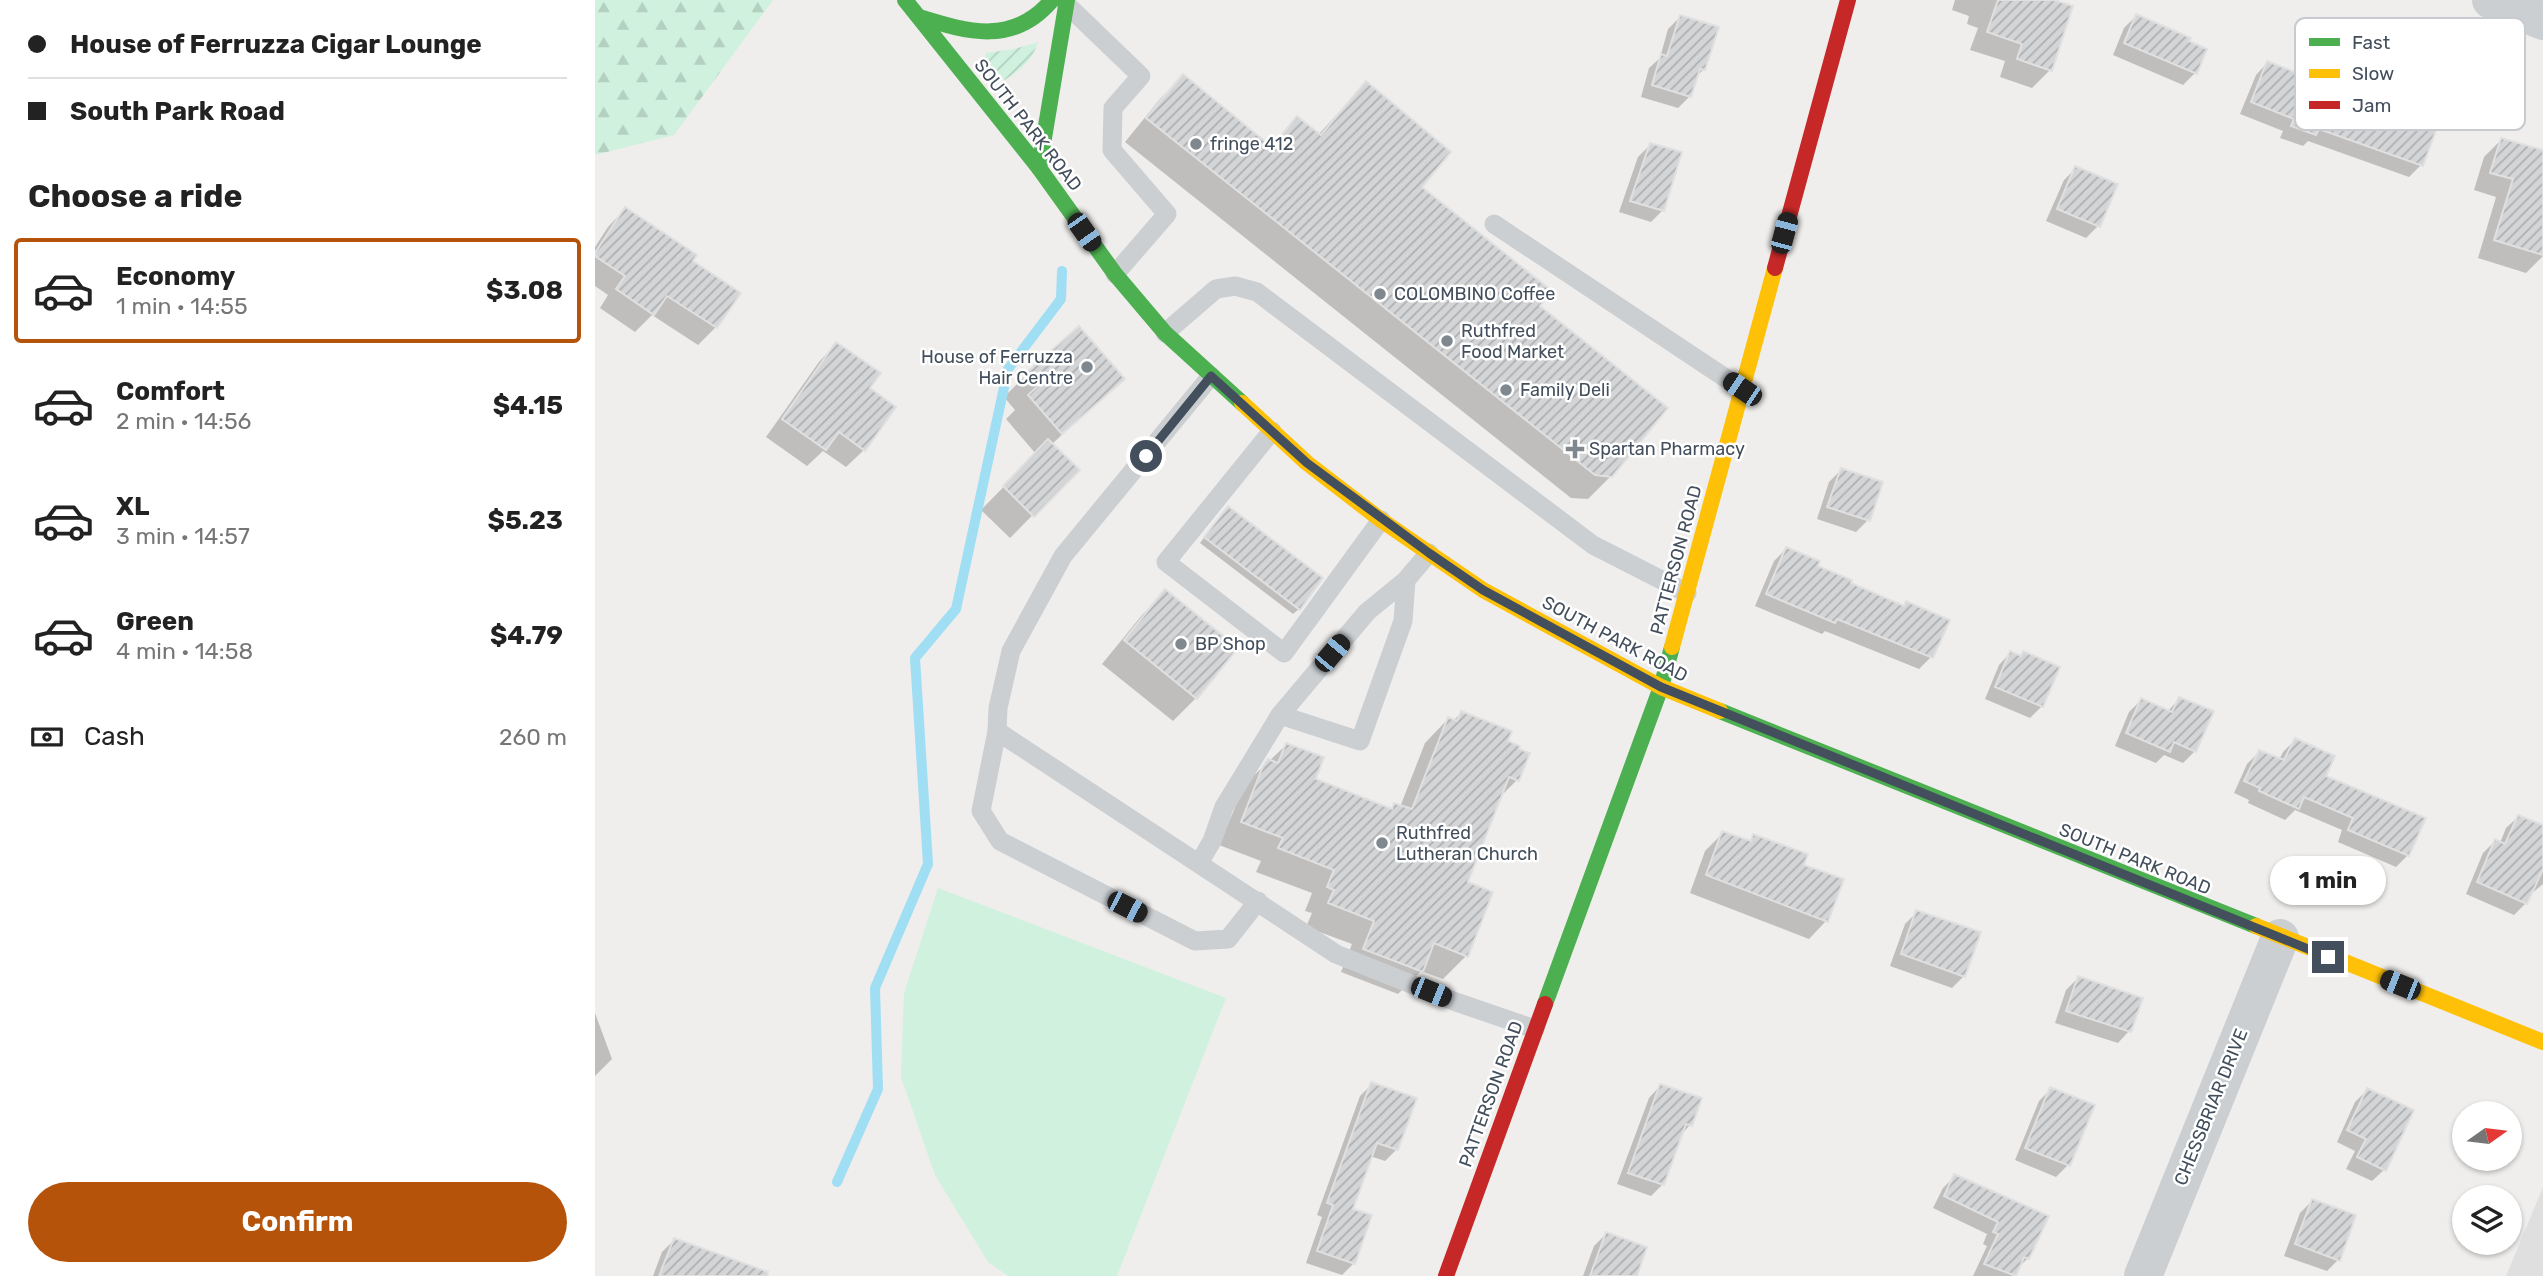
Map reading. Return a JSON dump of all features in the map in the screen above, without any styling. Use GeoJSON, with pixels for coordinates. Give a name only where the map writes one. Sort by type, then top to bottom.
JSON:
{"type":"FeatureCollection","features":[{"type":"Feature","properties":{"kind":"main road","name":"SOUTH PARK ROAD"},"geometry":{"type":"LineString","coordinates":[[905,0],[1039,168],[1115,274],[1165,333],[1307,463],[1381,520],[1483,590],[1661,687],[2543,1042]]}},
{"type":"Feature","properties":{"kind":"main road","name":"PATTERSON ROAD"},"geometry":{"type":"LineString","coordinates":[[1446,1276],[1661,687],[1848,0]]}},
{"type":"Feature","properties":{"kind":"main road"},"geometry":{"type":"LineString","coordinates":[[919,17],[977,32],[1014,27],[1062,1]]}},
{"type":"Feature","properties":{"kind":"main road"},"geometry":{"type":"LineString","coordinates":[[1039,168],[1062,1]]}},
{"type":"Feature","properties":{"kind":"street"},"geometry":{"type":"LineString","coordinates":[[2491,0],[2543,21]]}},
{"type":"Feature","properties":{"kind":"street","name":"CHESSBRIAR DRIVE"},"geometry":{"type":"LineString","coordinates":[[2143,1276],[2280,938]]}},
{"type":"Feature","properties":{"kind":"lane"},"geometry":{"type":"LineString","coordinates":[[1062,1],[1141,76],[1113,108],[1112,150],[1167,214],[1115,274]]}},
{"type":"Feature","properties":{"kind":"lane"},"geometry":{"type":"LineString","coordinates":[[1494,224],[1742,389]]}},
{"type":"Feature","properties":{"kind":"lane"},"geometry":{"type":"LineString","coordinates":[[1165,333],[1216,289],[1235,286],[1257,292],[1593,545],[1687,593]]}},
{"type":"Feature","properties":{"kind":"lane"},"geometry":{"type":"LineString","coordinates":[[1211,376],[1063,556],[1011,651],[981,811],[1000,841],[1195,941],[1228,939],[1258,901]]}},
{"type":"Feature","properties":{"kind":"lane"},"geometry":{"type":"LineString","coordinates":[[1272,431],[1166,562],[1283,653],[1381,520]]}},
{"type":"Feature","properties":{"kind":"lane"},"geometry":{"type":"LineString","coordinates":[[1199,863],[1212,841],[1224,807],[1280,715],[1367,612],[1406,580],[1429,553]]}},
{"type":"Feature","properties":{"kind":"lane"},"geometry":{"type":"LineString","coordinates":[[1280,715],[1360,741],[1403,621],[1406,580]]}},
{"type":"Feature","properties":{"kind":"lane"},"geometry":{"type":"LineString","coordinates":[[997,731],[1336,954],[1455,1002],[1535,1029]]}},
{"type":"Feature","properties":{"kind":"shaded area"},"geometry":{"type":"Polygon","coordinates":[[[2543,1187],[2543,1276],[2506,1276],[2515,1255],[2522,1255],[2522,1238],[2543,1187]]]}},
{"type":"Feature","properties":{"kind":"green space"},"geometry":{"type":"Polygon","coordinates":[[[595,0],[773,0],[674,135],[595,155],[595,0]]]}},
{"type":"Feature","properties":{"kind":"green space"},"geometry":{"type":"Polygon","coordinates":[[[1038,42],[1025,64],[1005,80],[984,59],[986,53],[1038,42]]]}},
{"type":"Feature","properties":{"kind":"green space"},"geometry":{"type":"Polygon","coordinates":[[[938,888],[1226,998],[1117,1276],[1008,1276],[988,1262],[935,1175],[901,1077],[904,993],[938,888]]]}},
{"type":"Feature","properties":{"kind":"building"},"geometry":{"type":"Polygon","coordinates":[[[1998,0],[2054,0],[2073,6],[2052,71],[2017,59],[2022,44],[1987,32],[1998,0]]]}},
{"type":"Feature","properties":{"kind":"building"},"geometry":{"type":"Polygon","coordinates":[[[2136,14],[2191,38],[2189,41],[2207,49],[2197,74],[2124,43],[2136,14]]]}},
{"type":"Feature","properties":{"kind":"building"},"geometry":{"type":"Polygon","coordinates":[[[1680,15],[1719,27],[1705,70],[1700,69],[1691,97],[1652,85],[1661,54],[1667,56],[1680,15]]]}},
{"type":"Feature","properties":{"kind":"building"},"geometry":{"type":"Polygon","coordinates":[[[2267,61],[2295,72],[2295,127],[2291,126],[2294,119],[2251,102],[2267,61]]]}},
{"type":"Feature","properties":{"kind":"building"},"geometry":{"type":"Polygon","coordinates":[[[1183,74],[1272,147],[1297,116],[1321,135],[1366,81],[1451,152],[1422,187],[1552,291],[1540,306],[1668,408],[1612,477],[1595,475],[1146,118],[1183,74]]]}},
{"type":"Feature","properties":{"kind":"building"},"geometry":{"type":"Polygon","coordinates":[[[2302,130],[2318,130],[2316,135],[2302,130]]]}},
{"type":"Feature","properties":{"kind":"building"},"geometry":{"type":"Polygon","coordinates":[[[2322,130],[2436,130],[2423,166],[2322,130]]]}},
{"type":"Feature","properties":{"kind":"building"},"geometry":{"type":"Polygon","coordinates":[[[2501,138],[2543,150],[2543,255],[2494,240],[2513,179],[2490,173],[2501,138]]]}},
{"type":"Feature","properties":{"kind":"building"},"geometry":{"type":"Polygon","coordinates":[[[1650,143],[1682,152],[1664,211],[1630,201],[1650,143]]]}},
{"type":"Feature","properties":{"kind":"building"},"geometry":{"type":"Polygon","coordinates":[[[2075,166],[2118,184],[2100,227],[2057,209],[2075,166]]]}},
{"type":"Feature","properties":{"kind":"building"},"geometry":{"type":"Polygon","coordinates":[[[625,207],[697,255],[693,261],[741,293],[717,328],[667,296],[654,315],[616,289],[625,276],[595,256],[595,253],[625,207]]]}},
{"type":"Feature","properties":{"kind":"building"},"geometry":{"type":"Polygon","coordinates":[[[1079,326],[1125,379],[1062,434],[1028,395],[1038,386],[1026,373],[1079,326]]]}},
{"type":"Feature","properties":{"kind":"building"},"geometry":{"type":"Polygon","coordinates":[[[836,342],[881,373],[870,388],[896,407],[865,451],[839,432],[826,450],[782,419],[836,342]]]}},
{"type":"Feature","properties":{"kind":"building"},"geometry":{"type":"Polygon","coordinates":[[[1048,439],[1080,470],[1034,517],[1003,486],[1048,439]]]}},
{"type":"Feature","properties":{"kind":"building"},"geometry":{"type":"Polygon","coordinates":[[[1841,468],[1883,482],[1870,521],[1827,507],[1841,468]]]}},
{"type":"Feature","properties":{"kind":"building"},"geometry":{"type":"Polygon","coordinates":[[[1228,506],[1323,578],[1300,610],[1204,537],[1228,506]]]}},
{"type":"Feature","properties":{"kind":"building"},"geometry":{"type":"Polygon","coordinates":[[[1786,547],[1820,561],[1818,566],[1852,580],[1851,583],[1904,606],[1906,601],[1950,620],[1933,658],[1837,619],[1835,623],[1766,594],[1786,547]]]}},
{"type":"Feature","properties":{"kind":"building","name":"BP Shop"},"geometry":{"type":"Polygon","coordinates":[[[1165,589],[1238,648],[1197,699],[1124,640],[1165,589]]]}},
{"type":"Feature","properties":{"kind":"building"},"geometry":{"type":"Polygon","coordinates":[[[2010,651],[2021,656],[2023,651],[2060,667],[2043,707],[1995,687],[2010,651]]]}},
{"type":"Feature","properties":{"kind":"building"},"geometry":{"type":"Polygon","coordinates":[[[2179,697],[2214,711],[2196,752],[2174,742],[2170,752],[2126,733],[2141,698],[2172,712],[2179,697]]]}},
{"type":"Feature","properties":{"kind":"building","name":"Ruthfred Lutheran Church"},"geometry":{"type":"Polygon","coordinates":[[[1461,711],[1512,731],[1508,741],[1530,753],[1519,781],[1509,777],[1468,882],[1493,892],[1468,957],[1434,943],[1423,972],[1363,949],[1374,921],[1328,903],[1334,890],[1327,887],[1334,870],[1278,848],[1283,838],[1241,822],[1263,766],[1268,759],[1278,763],[1286,743],[1324,757],[1316,779],[1392,809],[1394,803],[1412,809],[1448,717],[1457,721],[1461,711]]]}},
{"type":"Feature","properties":{"kind":"building"},"geometry":{"type":"Polygon","coordinates":[[[2295,738],[2335,756],[2326,776],[2426,818],[2409,856],[2348,830],[2353,818],[2304,797],[2299,809],[2259,791],[2260,788],[2244,781],[2259,750],[2284,760],[2295,738]]]}},
{"type":"Feature","properties":{"kind":"building"},"geometry":{"type":"Polygon","coordinates":[[[2518,815],[2543,825],[2543,869],[2527,904],[2477,882],[2495,839],[2505,844],[2518,815]]]}},
{"type":"Feature","properties":{"kind":"building"},"geometry":{"type":"Polygon","coordinates":[[[1722,831],[1751,841],[1753,834],[1808,854],[1804,865],[1844,879],[1828,922],[1706,875],[1722,831]]]}},
{"type":"Feature","properties":{"kind":"building"},"geometry":{"type":"Polygon","coordinates":[[[1916,910],[1981,932],[1965,977],[1901,954],[1916,910]]]}},
{"type":"Feature","properties":{"kind":"building"},"geometry":{"type":"Polygon","coordinates":[[[2078,976],[2143,998],[2131,1032],[2066,1011],[2078,976]]]}},
{"type":"Feature","properties":{"kind":"building"},"geometry":{"type":"Polygon","coordinates":[[[1371,1082],[1417,1098],[1398,1150],[1377,1143],[1353,1209],[1372,1215],[1355,1264],[1317,1251],[1333,1205],[1327,1203],[1371,1082]]]}},
{"type":"Feature","properties":{"kind":"building"},"geometry":{"type":"Polygon","coordinates":[[[1660,1084],[1702,1098],[1692,1126],[1686,1124],[1664,1185],[1628,1173],[1660,1084]]]}},
{"type":"Feature","properties":{"kind":"building"},"geometry":{"type":"Polygon","coordinates":[[[2050,1087],[2095,1105],[2070,1166],[2025,1148],[2050,1087]]]}},
{"type":"Feature","properties":{"kind":"building"},"geometry":{"type":"Polygon","coordinates":[[[2367,1088],[2414,1110],[2386,1171],[2357,1157],[2366,1139],[2347,1130],[2367,1088]]]}},
{"type":"Feature","properties":{"kind":"building"},"geometry":{"type":"Polygon","coordinates":[[[1954,1174],[2049,1216],[2029,1259],[2024,1257],[2016,1276],[1984,1264],[1998,1234],[1993,1232],[1998,1222],[1944,1196],[1954,1174]]]}},
{"type":"Feature","properties":{"kind":"building"},"geometry":{"type":"Polygon","coordinates":[[[2312,1199],[2356,1215],[2340,1261],[2295,1244],[2312,1199]]]}},
{"type":"Feature","properties":{"kind":"building"},"geometry":{"type":"Polygon","coordinates":[[[1606,1232],[1647,1247],[1637,1276],[1590,1276],[1606,1232]]]}},
{"type":"Feature","properties":{"kind":"building"},"geometry":{"type":"Polygon","coordinates":[[[674,1238],[768,1272],[767,1276],[659,1276],[674,1238]]]}},
{"type":"Feature","properties":{"kind":"waterway"},"geometry":{"type":"LineString","coordinates":[[837,1182],[878,1089],[875,988],[928,864],[915,658],[956,609],[1008,369],[1061,299],[1062,271]]}},
{"type":"Feature","properties":{"kind":"traffic: fast"},"geometry":{"type":"LineString","coordinates":[[905,0],[1039,168],[1115,274],[1165,333],[1242,403]]}},
{"type":"Feature","properties":{"kind":"traffic: fast"},"geometry":{"type":"LineString","coordinates":[[919,17],[972,30],[1006,30],[1037,15],[1052,0]]}},
{"type":"Feature","properties":{"kind":"traffic: fast"},"geometry":{"type":"LineString","coordinates":[[1039,168],[1067,0]]}},
{"type":"Feature","properties":{"kind":"traffic: fast"},"geometry":{"type":"LineString","coordinates":[[1545,1004],[1661,687],[1672,647]]}},
{"type":"Feature","properties":{"kind":"traffic: fast"},"geometry":{"type":"LineString","coordinates":[[1720,711],[2256,926]]}},
{"type":"Feature","properties":{"kind":"traffic: slow"},"geometry":{"type":"LineString","coordinates":[[1672,647],[1775,268]]}},
{"type":"Feature","properties":{"kind":"traffic: slow"},"geometry":{"type":"LineString","coordinates":[[1242,403],[1307,463],[1381,520],[1483,590],[1661,687],[1720,711]]}},
{"type":"Feature","properties":{"kind":"traffic: slow"},"geometry":{"type":"LineString","coordinates":[[2256,926],[2543,1042]]}},
{"type":"Feature","properties":{"kind":"traffic: jam"},"geometry":{"type":"LineString","coordinates":[[1775,268],[1848,0]]}},
{"type":"Feature","properties":{"kind":"traffic: jam"},"geometry":{"type":"LineString","coordinates":[[1446,1276],[1545,1004]]}},
{"type":"Feature","properties":{"kind":"place","name":"fringe 412"},"geometry":{"type":"Point","coordinates":[1196,144]}},
{"type":"Feature","properties":{"kind":"place","name":"COLOMBINO Coffee"},"geometry":{"type":"Point","coordinates":[1380,294]}},
{"type":"Feature","properties":{"kind":"place","name":"Ruthfred Food Market"},"geometry":{"type":"Point","coordinates":[1447,341]}},
{"type":"Feature","properties":{"kind":"place","name":"House of Ferruzza Hair Centre"},"geometry":{"type":"Point","coordinates":[1087,367]}},
{"type":"Feature","properties":{"kind":"place","name":"Family Deli"},"geometry":{"type":"Point","coordinates":[1506,390]}},
{"type":"Feature","properties":{"kind":"place","name":"Spartan Pharmacy"},"geometry":{"type":"Point","coordinates":[1575,449]}},
{"type":"Feature","properties":{"kind":"place","name":"BP Shop"},"geometry":{"type":"Point","coordinates":[1181,644]}},
{"type":"Feature","properties":{"kind":"place","name":"Ruthfred Lutheran Church"},"geometry":{"type":"Point","coordinates":[1382,843]}},
{"type":"Feature","properties":{"kind":"route"},"geometry":{"type":"LineString","coordinates":[[1146,456],[1211,376],[1307,463],[1381,520],[1483,590],[1661,687],[2328,957]]}}]}
